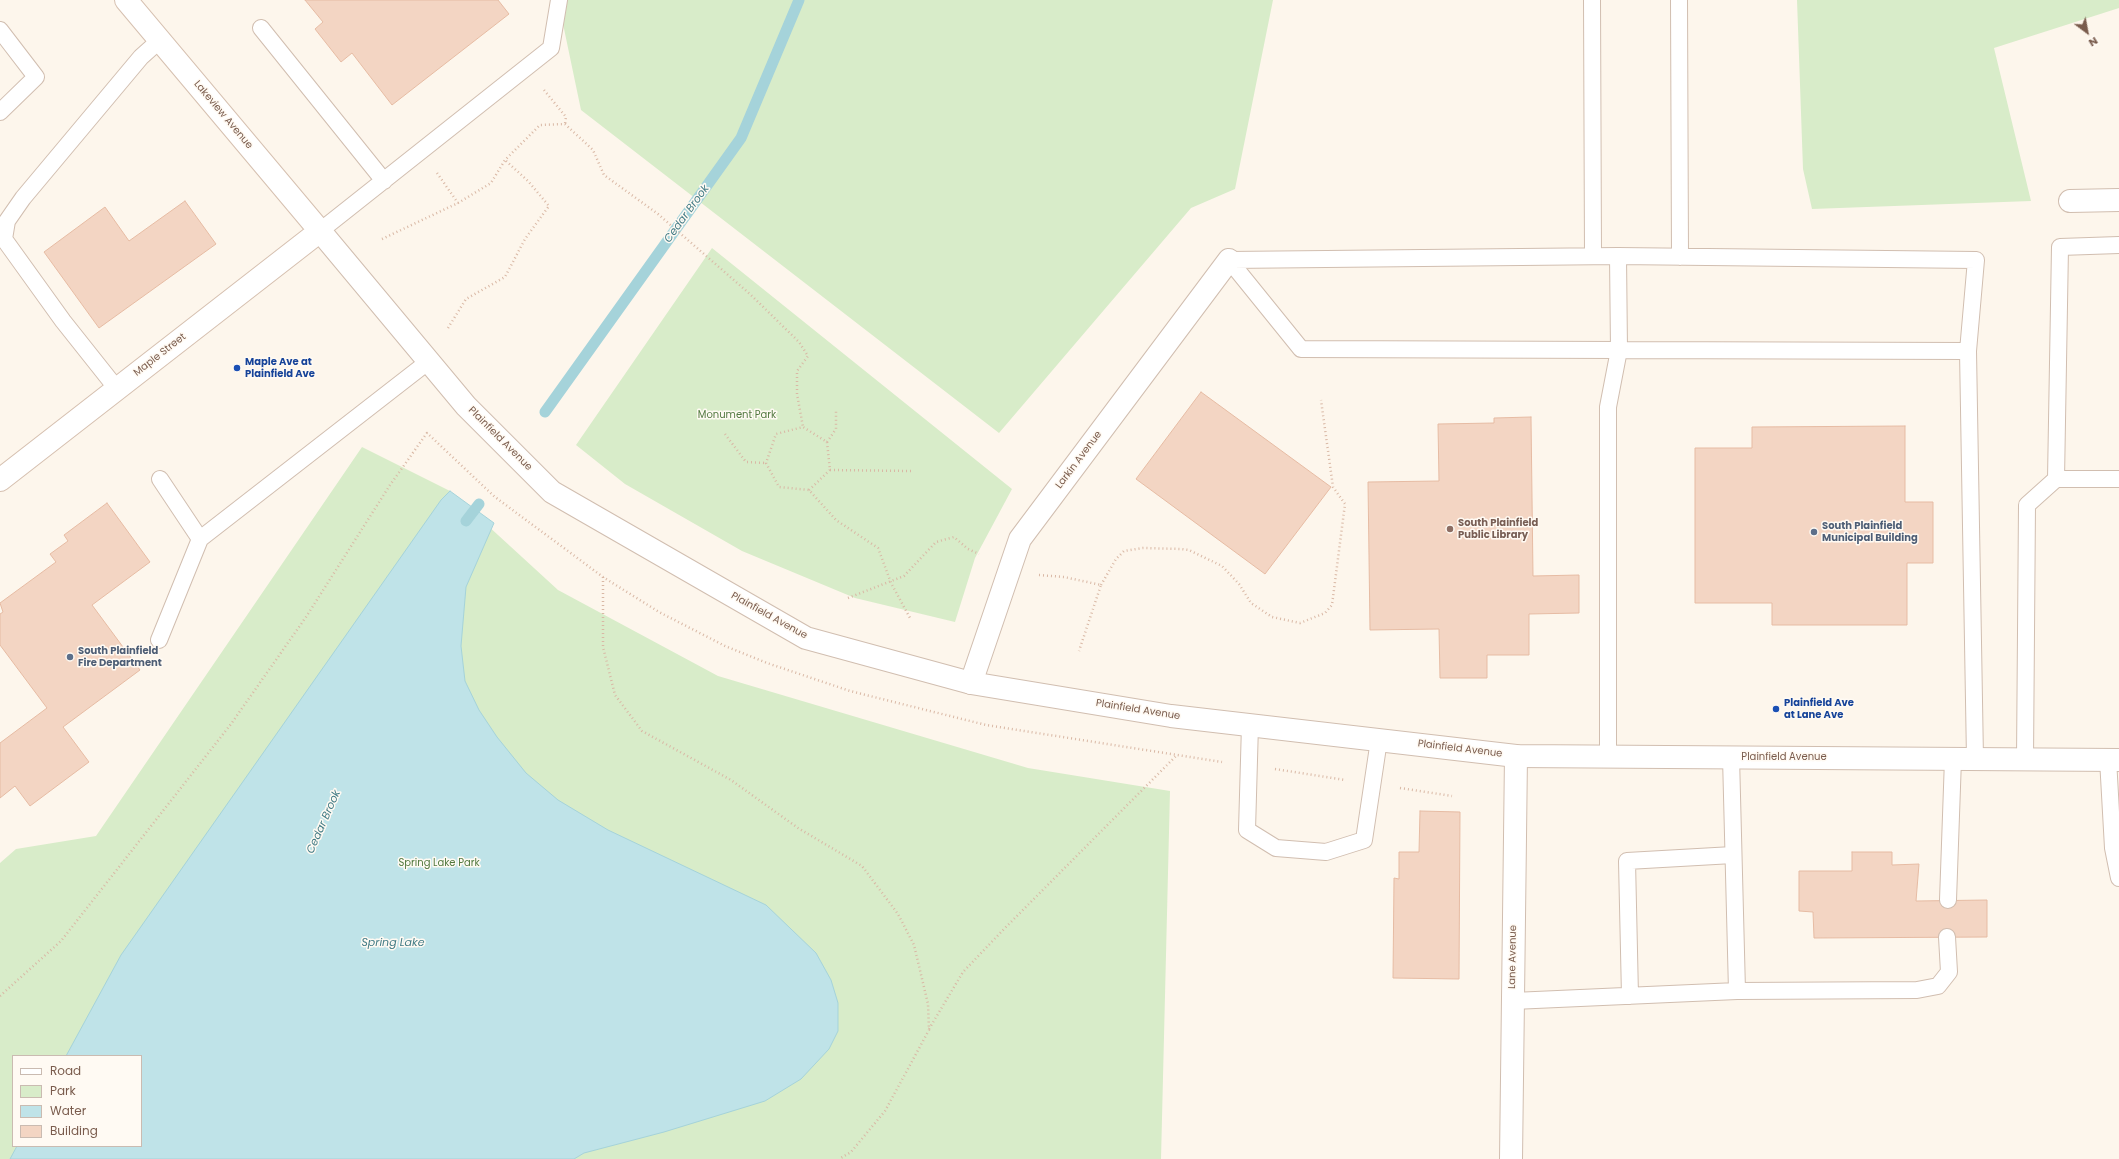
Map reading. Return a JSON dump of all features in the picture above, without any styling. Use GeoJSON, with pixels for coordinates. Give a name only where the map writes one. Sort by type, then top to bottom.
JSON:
{"type":"FeatureCollection","features":[{"type":"Feature","properties":{"kind":"street","name":"Lakeview Avenue"},"geometry":{"type":"LineString","coordinates":[[126,0],[320,231]]}},
{"type":"Feature","properties":{"kind":"street"},"geometry":{"type":"LineString","coordinates":[[2070,201],[2119,200]]}},
{"type":"Feature","properties":{"kind":"street","name":"Plainfield Avenue"},"geometry":{"type":"LineString","coordinates":[[320,231],[466,406],[552,492],[806,638],[971,682],[1171,716],[1516,756],[2113,759]]}},
{"type":"Feature","properties":{"kind":"street","name":"Maple Street"},"geometry":{"type":"LineString","coordinates":[[0,480],[320,231]]}},
{"type":"Feature","properties":{"kind":"street","name":"Larkin Avenue"},"geometry":{"type":"LineString","coordinates":[[971,682],[1020,539],[1229,260]]}},
{"type":"Feature","properties":{"kind":"street","name":"Lane Avenue"},"geometry":{"type":"LineString","coordinates":[[1511,1159],[1516,756]]}},
{"type":"Feature","properties":{"kind":"lane"},"geometry":{"type":"LineString","coordinates":[[320,231],[551,48],[559,0]]}},
{"type":"Feature","properties":{"kind":"lane"},"geometry":{"type":"LineString","coordinates":[[1592,0],[1593,256]]}},
{"type":"Feature","properties":{"kind":"lane"},"geometry":{"type":"LineString","coordinates":[[1679,0],[1680,257]]}},
{"type":"Feature","properties":{"kind":"lane"},"geometry":{"type":"LineString","coordinates":[[261,28],[384,181]]}},
{"type":"Feature","properties":{"kind":"lane"},"geometry":{"type":"LineString","coordinates":[[0,30],[36,77],[0,112]]}},
{"type":"Feature","properties":{"kind":"lane"},"geometry":{"type":"LineString","coordinates":[[117,389],[63,321],[4,239],[7,221],[23,198],[141,57],[160,40]]}},
{"type":"Feature","properties":{"kind":"lane"},"geometry":{"type":"LineString","coordinates":[[2056,479],[2060,247],[2119,245]]}},
{"type":"Feature","properties":{"kind":"lane"},"geometry":{"type":"LineString","coordinates":[[1229,260],[1593,256],[1976,260],[1968,351],[1976,759]]}},
{"type":"Feature","properties":{"kind":"lane"},"geometry":{"type":"LineString","coordinates":[[1608,756],[1608,407],[1619,350],[1618,256]]}},
{"type":"Feature","properties":{"kind":"lane"},"geometry":{"type":"LineString","coordinates":[[1229,260],[1301,349],[1968,351]]}},
{"type":"Feature","properties":{"kind":"lane"},"geometry":{"type":"LineString","coordinates":[[159,640],[200,539],[429,361]]}},
{"type":"Feature","properties":{"kind":"lane"},"geometry":{"type":"LineString","coordinates":[[2025,759],[2027,505],[2056,479],[2119,478]]}},
{"type":"Feature","properties":{"kind":"lane"},"geometry":{"type":"LineString","coordinates":[[160,479],[200,539]]}},
{"type":"Feature","properties":{"kind":"lane"},"geometry":{"type":"LineString","coordinates":[[1250,725],[1248,830],[1276,848],[1326,852],[1364,840],[1379,740]]}},
{"type":"Feature","properties":{"kind":"lane"},"geometry":{"type":"LineString","coordinates":[[1731,757],[1737,991]]}},
{"type":"Feature","properties":{"kind":"lane"},"geometry":{"type":"LineString","coordinates":[[1948,900],[1953,759]]}},
{"type":"Feature","properties":{"kind":"lane"},"geometry":{"type":"LineString","coordinates":[[2113,759],[2113,848],[2119,878]]}},
{"type":"Feature","properties":{"kind":"lane"},"geometry":{"type":"LineString","coordinates":[[1630,996],[1627,861],[1733,855]]}},
{"type":"Feature","properties":{"kind":"lane"},"geometry":{"type":"LineString","coordinates":[[1513,1001],[1737,991],[1917,990],[1938,986],[1949,972],[1947,937]]}},
{"type":"Feature","properties":{"kind":"path"},"geometry":{"type":"LineString","coordinates":[[544,90],[566,117],[565,124]]}},
{"type":"Feature","properties":{"kind":"path"},"geometry":{"type":"LineString","coordinates":[[382,239],[458,203],[491,183],[505,160],[540,125],[565,124],[593,150],[604,175],[658,214],[756,300],[799,342],[808,356],[797,371],[797,394],[803,427]]}},
{"type":"Feature","properties":{"kind":"path"},"geometry":{"type":"LineString","coordinates":[[448,328],[466,299],[505,278],[525,239],[549,206],[528,181],[505,160]]}},
{"type":"Feature","properties":{"kind":"path"},"geometry":{"type":"LineString","coordinates":[[436,173],[458,203]]}},
{"type":"Feature","properties":{"kind":"path"},"geometry":{"type":"LineString","coordinates":[[1079,651],[1101,586],[1116,560],[1124,551],[1143,548],[1189,550],[1222,566],[1238,584],[1251,603],[1272,616],[1300,623],[1325,613],[1332,605],[1345,504],[1334,487],[1321,400]]}},
{"type":"Feature","properties":{"kind":"path"},"geometry":{"type":"LineString","coordinates":[[830,470],[827,442],[836,429],[836,411]]}},
{"type":"Feature","properties":{"kind":"path"},"geometry":{"type":"LineString","coordinates":[[827,442],[803,427],[776,434],[766,464],[779,487],[808,490],[836,520],[878,548],[890,580],[910,618]]}},
{"type":"Feature","properties":{"kind":"path"},"geometry":{"type":"LineString","coordinates":[[0,996],[61,941],[231,724],[306,617],[390,484],[427,433]]}},
{"type":"Feature","properties":{"kind":"path"},"geometry":{"type":"LineString","coordinates":[[725,434],[746,462],[766,464]]}},
{"type":"Feature","properties":{"kind":"path"},"geometry":{"type":"LineString","coordinates":[[808,490],[830,470],[911,471]]}},
{"type":"Feature","properties":{"kind":"path"},"geometry":{"type":"LineString","coordinates":[[848,598],[890,580],[904,576],[936,542],[954,537],[968,549],[979,554]]}},
{"type":"Feature","properties":{"kind":"path"},"geometry":{"type":"LineString","coordinates":[[1036,575],[1064,577],[1101,586]]}},
{"type":"Feature","properties":{"kind":"path"},"geometry":{"type":"LineString","coordinates":[[603,577],[603,647],[615,695],[642,731],[731,780],[798,828],[862,866],[898,914],[914,945],[928,1004],[929,1030]]}},
{"type":"Feature","properties":{"kind":"path"},"geometry":{"type":"LineString","coordinates":[[839,1159],[851,1152],[885,1111],[929,1030],[963,972],[1176,756]]}},
{"type":"Feature","properties":{"kind":"green space"},"geometry":{"type":"Polygon","coordinates":[[[558,0],[1273,0],[1235,189],[1191,208],[999,433],[581,110],[558,0]]]}},
{"type":"Feature","properties":{"kind":"green space"},"geometry":{"type":"Polygon","coordinates":[[[1797,0],[2119,0],[2119,8],[1994,48],[2031,201],[1812,209],[1803,169],[1797,0]]]}},
{"type":"Feature","properties":{"kind":"green space","name":"Monument Park"},"geometry":{"type":"Polygon","coordinates":[[[712,248],[1012,489],[975,558],[955,622],[855,598],[742,551],[625,484],[576,445],[712,248]]]}},
{"type":"Feature","properties":{"kind":"green space","name":"Spring Lake Park"},"geometry":{"type":"Polygon","coordinates":[[[362,447],[450,491],[558,590],[718,676],[1028,768],[1170,791],[1161,1159],[0,1159],[0,863],[16,849],[96,836],[362,447]]]}},
{"type":"Feature","properties":{"kind":"water","name":"Spring Lake"},"geometry":{"type":"Polygon","coordinates":[[[450,491],[494,523],[466,587],[461,646],[465,681],[479,710],[497,737],[526,773],[558,800],[608,830],[766,905],[816,953],[831,980],[838,1003],[838,1031],[829,1049],[801,1079],[765,1101],[664,1132],[584,1153],[574,1159],[10,1159],[16,1147],[142,1147],[142,1055],[67,1055],[121,955],[441,500],[450,491]]]}},
{"type":"Feature","properties":{"kind":"building"},"geometry":{"type":"Polygon","coordinates":[[[305,0],[498,0],[509,14],[392,105],[352,53],[341,62],[315,29],[323,22],[305,0]]]}},
{"type":"Feature","properties":{"kind":"building"},"geometry":{"type":"Polygon","coordinates":[[[185,201],[216,244],[99,328],[44,252],[105,207],[129,241],[185,201]]]}},
{"type":"Feature","properties":{"kind":"building"},"geometry":{"type":"Polygon","coordinates":[[[1201,392],[1331,487],[1265,574],[1136,479],[1201,392]]]}},
{"type":"Feature","properties":{"kind":"building","name":"South Plainfield Public Library"},"geometry":{"type":"Polygon","coordinates":[[[1531,417],[1533,576],[1579,575],[1579,613],[1529,614],[1529,655],[1487,655],[1487,678],[1440,678],[1439,629],[1370,630],[1368,482],[1439,481],[1438,424],[1494,423],[1494,418],[1531,417]]]}},
{"type":"Feature","properties":{"kind":"building","name":"South Plainfield Municipal Building"},"geometry":{"type":"Polygon","coordinates":[[[1905,426],[1905,502],[1933,502],[1933,563],[1907,563],[1907,625],[1772,625],[1772,603],[1695,603],[1695,448],[1752,448],[1752,427],[1905,426]]]}},
{"type":"Feature","properties":{"kind":"building","name":"South Plainfield Fire Department"},"geometry":{"type":"Polygon","coordinates":[[[107,503],[150,562],[92,605],[140,670],[63,727],[89,762],[30,806],[15,786],[0,798],[0,743],[47,708],[0,645],[0,614],[3,612],[0,603],[56,562],[50,554],[68,541],[64,535],[107,503]]]}},
{"type":"Feature","properties":{"kind":"building"},"geometry":{"type":"Polygon","coordinates":[[[1420,811],[1460,812],[1459,979],[1393,978],[1394,878],[1399,879],[1399,852],[1419,852],[1420,811]]]}},
{"type":"Feature","properties":{"kind":"building"},"geometry":{"type":"Polygon","coordinates":[[[1852,852],[1892,852],[1892,865],[1919,864],[1916,901],[1987,900],[1987,937],[1814,938],[1813,912],[1799,911],[1799,871],[1852,871],[1852,852]]]}},
{"type":"Feature","properties":{"kind":"waterway","name":"Cedar Brook"},"geometry":{"type":"LineString","coordinates":[[545,412],[741,138],[799,0]]}},
{"type":"Feature","properties":{"kind":"waterway","name":"Cedar Brook"},"geometry":{"type":"LineString","coordinates":[[466,521],[479,504]]}},
{"type":"Feature","properties":{"kind":"place","name":"Maple Ave at Plainfield Ave"},"geometry":{"type":"Point","coordinates":[237,368]}},
{"type":"Feature","properties":{"kind":"place","name":"South Plainfield Public Library"},"geometry":{"type":"Point","coordinates":[1450,529]}},
{"type":"Feature","properties":{"kind":"place","name":"South Plainfield Municipal Building"},"geometry":{"type":"Point","coordinates":[1814,532]}},
{"type":"Feature","properties":{"kind":"place","name":"South Plainfield Fire Department"},"geometry":{"type":"Point","coordinates":[70,657]}},
{"type":"Feature","properties":{"kind":"place","name":"Plainfield Ave at Lane Ave"},"geometry":{"type":"Point","coordinates":[1776,709]}}]}
